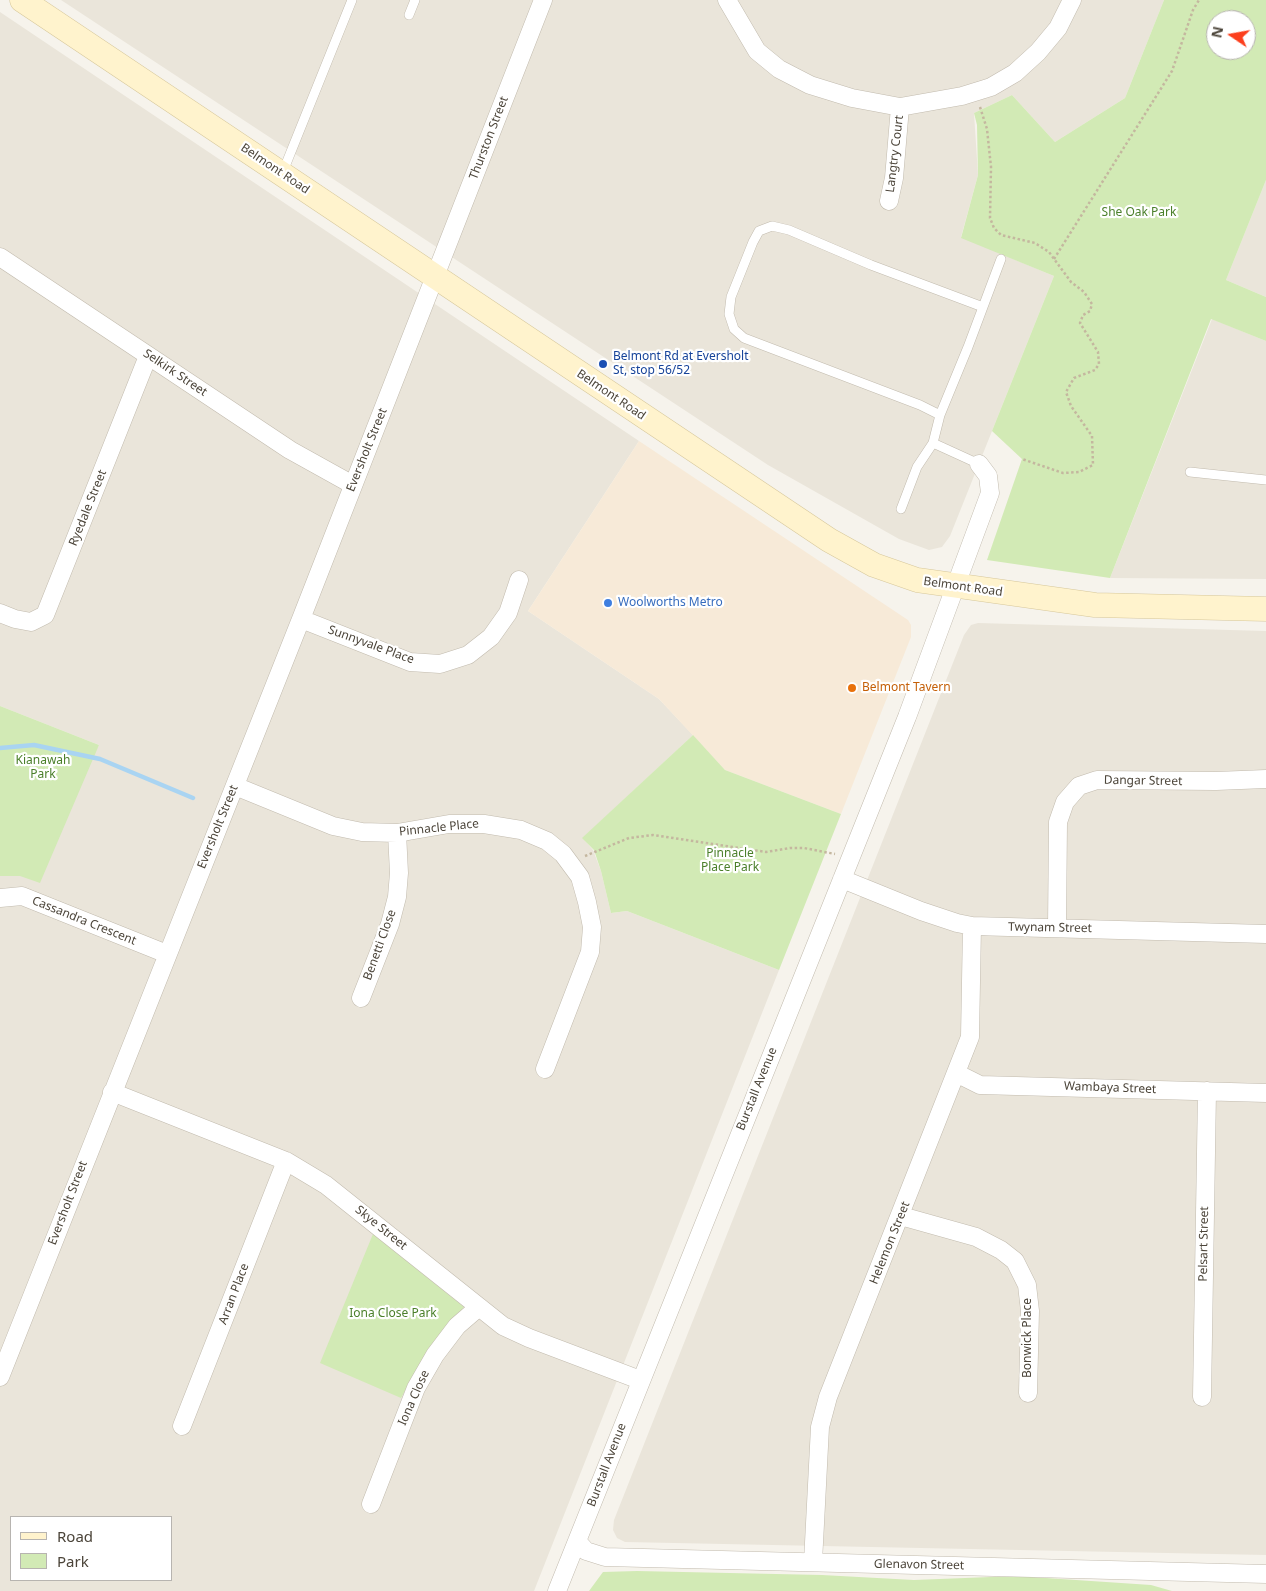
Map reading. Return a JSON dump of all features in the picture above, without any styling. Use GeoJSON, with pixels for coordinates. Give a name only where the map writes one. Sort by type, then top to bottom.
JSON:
{"type":"FeatureCollection","features":[{"type":"Feature","properties":{"kind":"main road","name":"Belmont Road"},"geometry":{"type":"LineString","coordinates":[[22,0],[829,540],[874,565],[917,580],[954,587],[1095,605],[1266,609]]}},
{"type":"Feature","properties":{"kind":"street","name":"Thurston Street"},"geometry":{"type":"LineString","coordinates":[[435,276],[543,0]]}},
{"type":"Feature","properties":{"kind":"street"},"geometry":{"type":"LineString","coordinates":[[727,0],[757,51],[779,69],[810,85],[852,98],[900,107],[932,103],[991,87],[1015,73],[1038,52],[1058,28],[1072,0]]}},
{"type":"Feature","properties":{"kind":"street","name":"Langtry Court"},"geometry":{"type":"LineString","coordinates":[[889,201],[894,178],[900,107]]}},
{"type":"Feature","properties":{"kind":"street","name":"Selkirk Street"},"geometry":{"type":"LineString","coordinates":[[0,258],[290,450],[353,485]]}},
{"type":"Feature","properties":{"kind":"street","name":"Eversholt Street"},"geometry":{"type":"LineString","coordinates":[[0,1377],[435,276]]}},
{"type":"Feature","properties":{"kind":"street","name":"Ryedale Street"},"geometry":{"type":"LineString","coordinates":[[0,613],[15,619],[31,622],[45,615],[148,356]]}},
{"type":"Feature","properties":{"kind":"street","name":"Burstall Avenue"},"geometry":{"type":"LineString","coordinates":[[557,1591],[907,717],[990,493],[988,476],[979,464]]}},
{"type":"Feature","properties":{"kind":"street","name":"Sunnyvale Place"},"geometry":{"type":"LineString","coordinates":[[301,619],[410,662],[440,664],[468,655],[491,637],[508,613],[519,580]]}},
{"type":"Feature","properties":{"kind":"street","name":"Dangar Street"},"geometry":{"type":"LineString","coordinates":[[1057,928],[1058,822],[1065,802],[1079,786],[1097,780],[1216,782],[1266,779]]}},
{"type":"Feature","properties":{"kind":"street","name":"Pinnacle Place"},"geometry":{"type":"LineString","coordinates":[[235,786],[333,826],[362,832],[397,833],[449,824],[484,824],[512,828],[547,840],[564,854],[580,877],[587,902],[592,927],[590,952],[545,1069]]}},
{"type":"Feature","properties":{"kind":"street","name":"Benetti Close"},"geometry":{"type":"LineString","coordinates":[[362,998],[390,924],[397,897],[399,873],[397,833]]}},
{"type":"Feature","properties":{"kind":"street","name":"Twynam Street"},"geometry":{"type":"LineString","coordinates":[[842,879],[921,911],[972,926],[1266,934]]}},
{"type":"Feature","properties":{"kind":"street","name":"Cassandra Crescent"},"geometry":{"type":"LineString","coordinates":[[0,898],[22,896],[166,954]]}},
{"type":"Feature","properties":{"kind":"street","name":"Helemon Street"},"geometry":{"type":"LineString","coordinates":[[814,1562],[820,1427],[828,1397],[970,1037],[972,926]]}},
{"type":"Feature","properties":{"kind":"street","name":"Wambaya Street"},"geometry":{"type":"LineString","coordinates":[[956,1073],[980,1085],[1266,1093]]}},
{"type":"Feature","properties":{"kind":"street","name":"Pelsart Street"},"geometry":{"type":"LineString","coordinates":[[1202,1397],[1206,1091]]}},
{"type":"Feature","properties":{"kind":"street","name":"Skye Street"},"geometry":{"type":"LineString","coordinates":[[112,1092],[286,1161],[326,1184],[503,1326],[529,1338],[640,1380]]}},
{"type":"Feature","properties":{"kind":"street","name":"Arran Place"},"geometry":{"type":"LineString","coordinates":[[182,1426],[286,1161]]}},
{"type":"Feature","properties":{"kind":"street","name":"Bonwick Place"},"geometry":{"type":"LineString","coordinates":[[901,1216],[976,1237],[1001,1250],[1015,1261],[1028,1285],[1030,1311],[1028,1393]]}},
{"type":"Feature","properties":{"kind":"street","name":"Iona Close"},"geometry":{"type":"LineString","coordinates":[[371,1504],[416,1388],[435,1355],[456,1326],[479,1307]]}},
{"type":"Feature","properties":{"kind":"street","name":"Glenavon Street"},"geometry":{"type":"LineString","coordinates":[[577,1541],[586,1551],[605,1557],[1266,1574]]}},
{"type":"Feature","properties":{"kind":"lane"},"geometry":{"type":"LineString","coordinates":[[282,174],[352,0]]}},
{"type":"Feature","properties":{"kind":"lane"},"geometry":{"type":"LineString","coordinates":[[409,15],[415,0]]}},
{"type":"Feature","properties":{"kind":"lane"},"geometry":{"type":"LineString","coordinates":[[940,415],[894,394],[744,338],[734,329],[729,314],[731,297],[759,231],[772,226],[789,230],[871,265],[983,306]]}},
{"type":"Feature","properties":{"kind":"lane"},"geometry":{"type":"LineString","coordinates":[[901,509],[917,467],[933,443],[940,415],[1001,259]]}},
{"type":"Feature","properties":{"kind":"lane"},"geometry":{"type":"LineString","coordinates":[[933,443],[979,464]]}},
{"type":"Feature","properties":{"kind":"lane"},"geometry":{"type":"LineString","coordinates":[[1190,472],[1266,480]]}},
{"type":"Feature","properties":{"kind":"path"},"geometry":{"type":"LineString","coordinates":[[1054,260],[1172,70],[1193,10],[1200,0]]}},
{"type":"Feature","properties":{"kind":"path"},"geometry":{"type":"LineString","coordinates":[[974,92],[987,130],[991,167],[990,218],[994,228],[1001,235],[1036,243],[1049,252],[1092,304],[1090,311],[1083,315],[1080,324],[1098,352],[1099,364],[1095,370],[1074,378],[1066,392],[1071,406],[1092,436],[1093,465],[1079,472],[1063,473],[1022,459]]}},
{"type":"Feature","properties":{"kind":"path"},"geometry":{"type":"LineString","coordinates":[[570,862],[629,838],[653,835],[766,852],[804,848],[835,854]]}},
{"type":"Feature","properties":{"kind":"shaded area"},"geometry":{"type":"Polygon","coordinates":[[[61,0],[1164,0],[1125,98],[1055,142],[1012,95],[974,113],[978,175],[961,237],[1054,276],[950,536],[942,547],[929,550],[899,539],[768,465],[61,0]]]}},
{"type":"Feature","properties":{"kind":"shaded area"},"geometry":{"type":"Polygon","coordinates":[[[0,12],[639,441],[528,611],[659,699],[693,735],[583,838],[593,850],[601,871],[611,913],[627,911],[779,970],[534,1591],[0,1591],[0,876],[20,876],[99,745],[0,706],[0,12]]]}},
{"type":"Feature","properties":{"kind":"shaded area"},"geometry":{"type":"Polygon","coordinates":[[[1266,180],[1266,297],[1226,280],[1266,180]]]}},
{"type":"Feature","properties":{"kind":"shaded area"},"geometry":{"type":"Polygon","coordinates":[[[1212,319],[1266,341],[1266,579],[1110,578],[1212,319]]]}},
{"type":"Feature","properties":{"kind":"shaded area"},"geometry":{"type":"Polygon","coordinates":[[[639,441],[908,620],[911,625],[911,637],[841,814],[725,770],[659,699],[528,611],[639,441]]]}},
{"type":"Feature","properties":{"kind":"shaded area"},"geometry":{"type":"Polygon","coordinates":[[[978,623],[1266,631],[1266,1555],[625,1542],[617,1538],[613,1530],[614,1520],[964,635],[971,625],[978,623]]]}},
{"type":"Feature","properties":{"kind":"green space","name":"She Oak Park"},"geometry":{"type":"Polygon","coordinates":[[[1164,0],[1266,0],[1266,180],[1226,280],[1266,297],[1266,341],[1211,319],[1110,578],[987,560],[1022,459],[992,431],[1054,276],[961,238],[978,175],[977,125],[974,113],[1012,95],[1055,142],[1125,98],[1164,0]]]}},
{"type":"Feature","properties":{"kind":"green space","name":"Kianawah Park"},"geometry":{"type":"Polygon","coordinates":[[[0,706],[99,745],[40,883],[20,876],[0,876],[0,706]]]}},
{"type":"Feature","properties":{"kind":"green space","name":"Pinnacle Place Park"},"geometry":{"type":"Polygon","coordinates":[[[693,735],[725,770],[841,814],[779,970],[627,911],[611,913],[594,850],[582,838],[693,735]]]}},
{"type":"Feature","properties":{"kind":"green space","name":"Iona Close Park"},"geometry":{"type":"Polygon","coordinates":[[[373,1234],[464,1307],[428,1349],[401,1398],[320,1363],[373,1234]]]}},
{"type":"Feature","properties":{"kind":"green space"},"geometry":{"type":"Polygon","coordinates":[[[603,1572],[822,1575],[914,1580],[1016,1576],[1151,1585],[1172,1591],[589,1591],[603,1572]]]}},
{"type":"Feature","properties":{"kind":"waterway"},"geometry":{"type":"LineString","coordinates":[[0,748],[34,745],[100,759],[193,798]]}},
{"type":"Feature","properties":{"kind":"place","name":"Belmont Rd at Eversholt St, stop 56/52"},"geometry":{"type":"Point","coordinates":[603,364]}},
{"type":"Feature","properties":{"kind":"place","name":"Woolworths Metro"},"geometry":{"type":"Point","coordinates":[608,603]}},
{"type":"Feature","properties":{"kind":"place","name":"Belmont Tavern"},"geometry":{"type":"Point","coordinates":[852,688]}}]}
